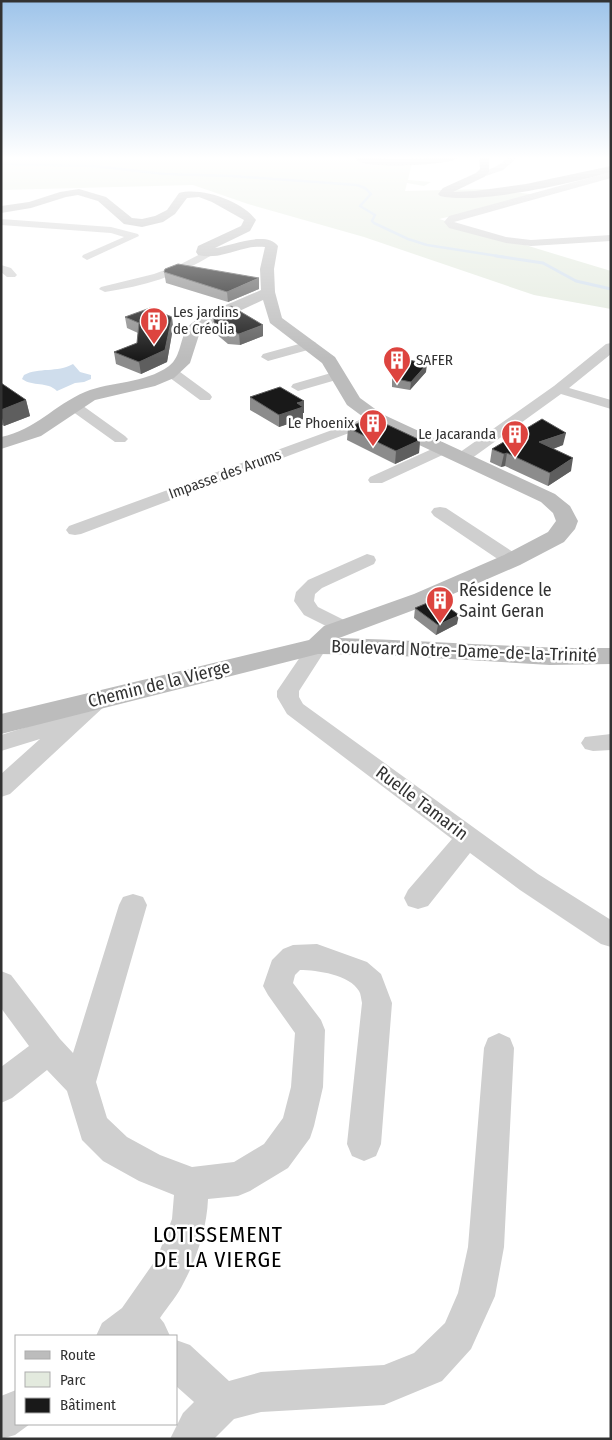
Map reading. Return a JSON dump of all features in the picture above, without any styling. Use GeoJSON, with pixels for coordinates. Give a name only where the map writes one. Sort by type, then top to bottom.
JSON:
{"type":"FeatureCollection","features":[{"type":"Feature","properties":{"kind":"street"},"geometry":{"type":"LineString","coordinates":[[31,224],[111,230],[134,236],[87,257]]}},
{"type":"Feature","properties":{"kind":"street"},"geometry":{"type":"LineString","coordinates":[[111,230],[130,224]]}},
{"type":"Feature","properties":{"kind":"street"},"geometry":{"type":"LineString","coordinates":[[208,253],[203,252],[203,249],[246,228],[248,224]]}},
{"type":"Feature","properties":{"kind":"street"},"geometry":{"type":"LineString","coordinates":[[451,224],[531,244],[611,238]]}},
{"type":"Feature","properties":{"kind":"street"},"geometry":{"type":"LineString","coordinates":[[105,289],[135,283],[196,260],[208,253],[255,243],[270,244],[272,246],[267,269],[268,292],[275,320],[329,360],[353,402],[376,418],[548,498],[566,515],[567,520],[564,529],[556,537],[512,560],[422,599],[344,627],[325,637],[318,646]]}},
{"type":"Feature","properties":{"kind":"street"},"geometry":{"type":"LineString","coordinates":[[1,268],[7,270],[11,275]]}},
{"type":"Feature","properties":{"kind":"street"},"geometry":{"type":"LineString","coordinates":[[1,443],[31,434],[96,394],[138,385],[171,372],[185,360],[194,329],[198,325],[268,292]]}},
{"type":"Feature","properties":{"kind":"street"},"geometry":{"type":"LineString","coordinates":[[268,357],[310,345]]}},
{"type":"Feature","properties":{"kind":"street"},"geometry":{"type":"LineString","coordinates":[[376,480],[452,454],[560,389],[611,347]]}},
{"type":"Feature","properties":{"kind":"street"},"geometry":{"type":"LineString","coordinates":[[171,372],[205,397]]}},
{"type":"Feature","properties":{"kind":"street"},"geometry":{"type":"LineString","coordinates":[[298,387],[338,375]]}},
{"type":"Feature","properties":{"kind":"street"},"geometry":{"type":"LineString","coordinates":[[560,389],[611,405]]}},
{"type":"Feature","properties":{"kind":"street"},"geometry":{"type":"LineString","coordinates":[[74,406],[120,439]]}},
{"type":"Feature","properties":{"kind":"street","name":"Impasse des Arums"},"geometry":{"type":"LineString","coordinates":[[75,530],[376,418]]}},
{"type":"Feature","properties":{"kind":"street"},"geometry":{"type":"LineString","coordinates":[[440,512],[512,560]]}},
{"type":"Feature","properties":{"kind":"street"},"geometry":{"type":"LineString","coordinates":[[344,627],[311,611],[304,601],[306,592],[315,584],[367,560]]}},
{"type":"Feature","properties":{"kind":"street","name":"Boulevard Notre-Dame-de-la-Trinité"},"geometry":{"type":"LineString","coordinates":[[318,646],[384,646],[550,657],[611,656]]}},
{"type":"Feature","properties":{"kind":"street","name":"Chemin de la Vierge"},"geometry":{"type":"LineString","coordinates":[[1,724],[100,698],[318,646]]}},
{"type":"Feature","properties":{"kind":"street","name":"Ruelle Tamarin"},"geometry":{"type":"LineString","coordinates":[[318,646],[288,691],[290,704],[529,882],[611,935]]}},
{"type":"Feature","properties":{"kind":"street"},"geometry":{"type":"LineString","coordinates":[[1,788],[100,698]]}},
{"type":"Feature","properties":{"kind":"street"},"geometry":{"type":"LineString","coordinates":[[1,743],[76,719]]}},
{"type":"Feature","properties":{"kind":"street"},"geometry":{"type":"LineString","coordinates":[[418,898],[468,837]]}},
{"type":"Feature","properties":{"kind":"street"},"geometry":{"type":"LineString","coordinates":[[80,1082],[133,905]]}},
{"type":"Feature","properties":{"kind":"street"},"geometry":{"type":"LineString","coordinates":[[1,984],[48,1049],[80,1082],[94,1128],[115,1149],[150,1169],[192,1184],[238,1178],[276,1156],[298,1126],[307,1087],[310,1030],[278,986],[282,970],[292,958],[317,957],[357,971],[371,983],[377,1003],[364,1144]]}},
{"type":"Feature","properties":{"kind":"street"},"geometry":{"type":"LineString","coordinates":[[190,1439],[197,1427],[223,1402],[261,1392],[384,1386],[428,1367],[458,1336],[476,1296],[486,1247],[499,1048]]}},
{"type":"Feature","properties":{"kind":"street"},"geometry":{"type":"LineString","coordinates":[[1,1087],[48,1049]]}},
{"type":"Feature","properties":{"kind":"street"},"geometry":{"type":"LineString","coordinates":[[134,1331],[171,1270],[190,1219],[192,1184]]}},
{"type":"Feature","properties":{"kind":"street"},"geometry":{"type":"LineString","coordinates":[[178,1361],[223,1402]]}},
{"type":"Feature","properties":{"kind":"street"},"geometry":{"type":"LineString","coordinates":[[1,1421],[15,1411]]}},
{"type":"Feature","properties":{"kind":"green space"},"geometry":{"type":"Polygon","coordinates":[[[319,224],[456,224],[611,271],[611,309],[534,295],[364,237],[319,224]]]}},
{"type":"Feature","properties":{"kind":"water"},"geometry":{"type":"Polygon","coordinates":[[[73,364],[80,372],[91,375],[91,379],[75,383],[57,391],[49,386],[31,383],[22,379],[24,375],[36,371],[67,367],[73,364]]]}},
{"type":"Feature","properties":{"kind":"building"},"geometry":{"type":"Polygon","coordinates":[[[178,264],[259,278],[227,292],[164,272],[165,269],[178,264]]]}},
{"type":"Feature","properties":{"kind":"building"},"geometry":{"type":"Polygon","coordinates":[[[231,306],[263,325],[239,334],[227,332],[214,322],[214,316],[231,306]]]}},
{"type":"Feature","properties":{"kind":"building"},"geometry":{"type":"Polygon","coordinates":[[[150,308],[172,317],[165,350],[139,362],[114,352],[137,343],[139,323],[125,317],[150,308]]]}},
{"type":"Feature","properties":{"kind":"building"},"geometry":{"type":"Polygon","coordinates":[[[409,360],[427,364],[411,382],[392,378],[409,360]]]}},
{"type":"Feature","properties":{"kind":"building"},"geometry":{"type":"Polygon","coordinates":[[[1,383],[26,400],[1,410],[1,383]]]}},
{"type":"Feature","properties":{"kind":"building"},"geometry":{"type":"Polygon","coordinates":[[[280,387],[304,401],[297,403],[303,407],[279,415],[250,397],[280,387]]]}},
{"type":"Feature","properties":{"kind":"building"},"geometry":{"type":"Polygon","coordinates":[[[371,417],[420,440],[396,451],[348,428],[371,417]]]}},
{"type":"Feature","properties":{"kind":"building"},"geometry":{"type":"Polygon","coordinates":[[[542,419],[566,433],[539,442],[573,458],[550,473],[507,453],[504,454],[492,449],[542,419]]]}},
{"type":"Feature","properties":{"kind":"building"},"geometry":{"type":"Polygon","coordinates":[[[437,599],[459,615],[438,625],[415,608],[437,599]]]}},
{"type":"Feature","properties":{"kind":"waterway"},"geometry":{"type":"LineString","coordinates":[[377,224],[408,239],[427,245],[504,257]]}},
{"type":"Feature","properties":{"kind":"waterway"},"geometry":{"type":"LineString","coordinates":[[496,256],[543,263],[576,281],[611,289]]}},
{"type":"Feature","properties":{"kind":"place","name":"Les jardins de Créolia"},"geometry":{"type":"Point","coordinates":[154,345]}},
{"type":"Feature","properties":{"kind":"place","name":"SAFER"},"geometry":{"type":"Point","coordinates":[397,384]}},
{"type":"Feature","properties":{"kind":"place","name":"Le Phoenix"},"geometry":{"type":"Point","coordinates":[373,447]}},
{"type":"Feature","properties":{"kind":"place","name":"Le Jacaranda"},"geometry":{"type":"Point","coordinates":[515,458]}},
{"type":"Feature","properties":{"kind":"place","name":"Résidence le Saint Geran"},"geometry":{"type":"Point","coordinates":[440,624]}},
{"type":"Feature","properties":{"kind":"district","name":"LOTISSEMENT DE LA VIERGE"},"geometry":{"type":"Point","coordinates":[218,1246]}}]}
